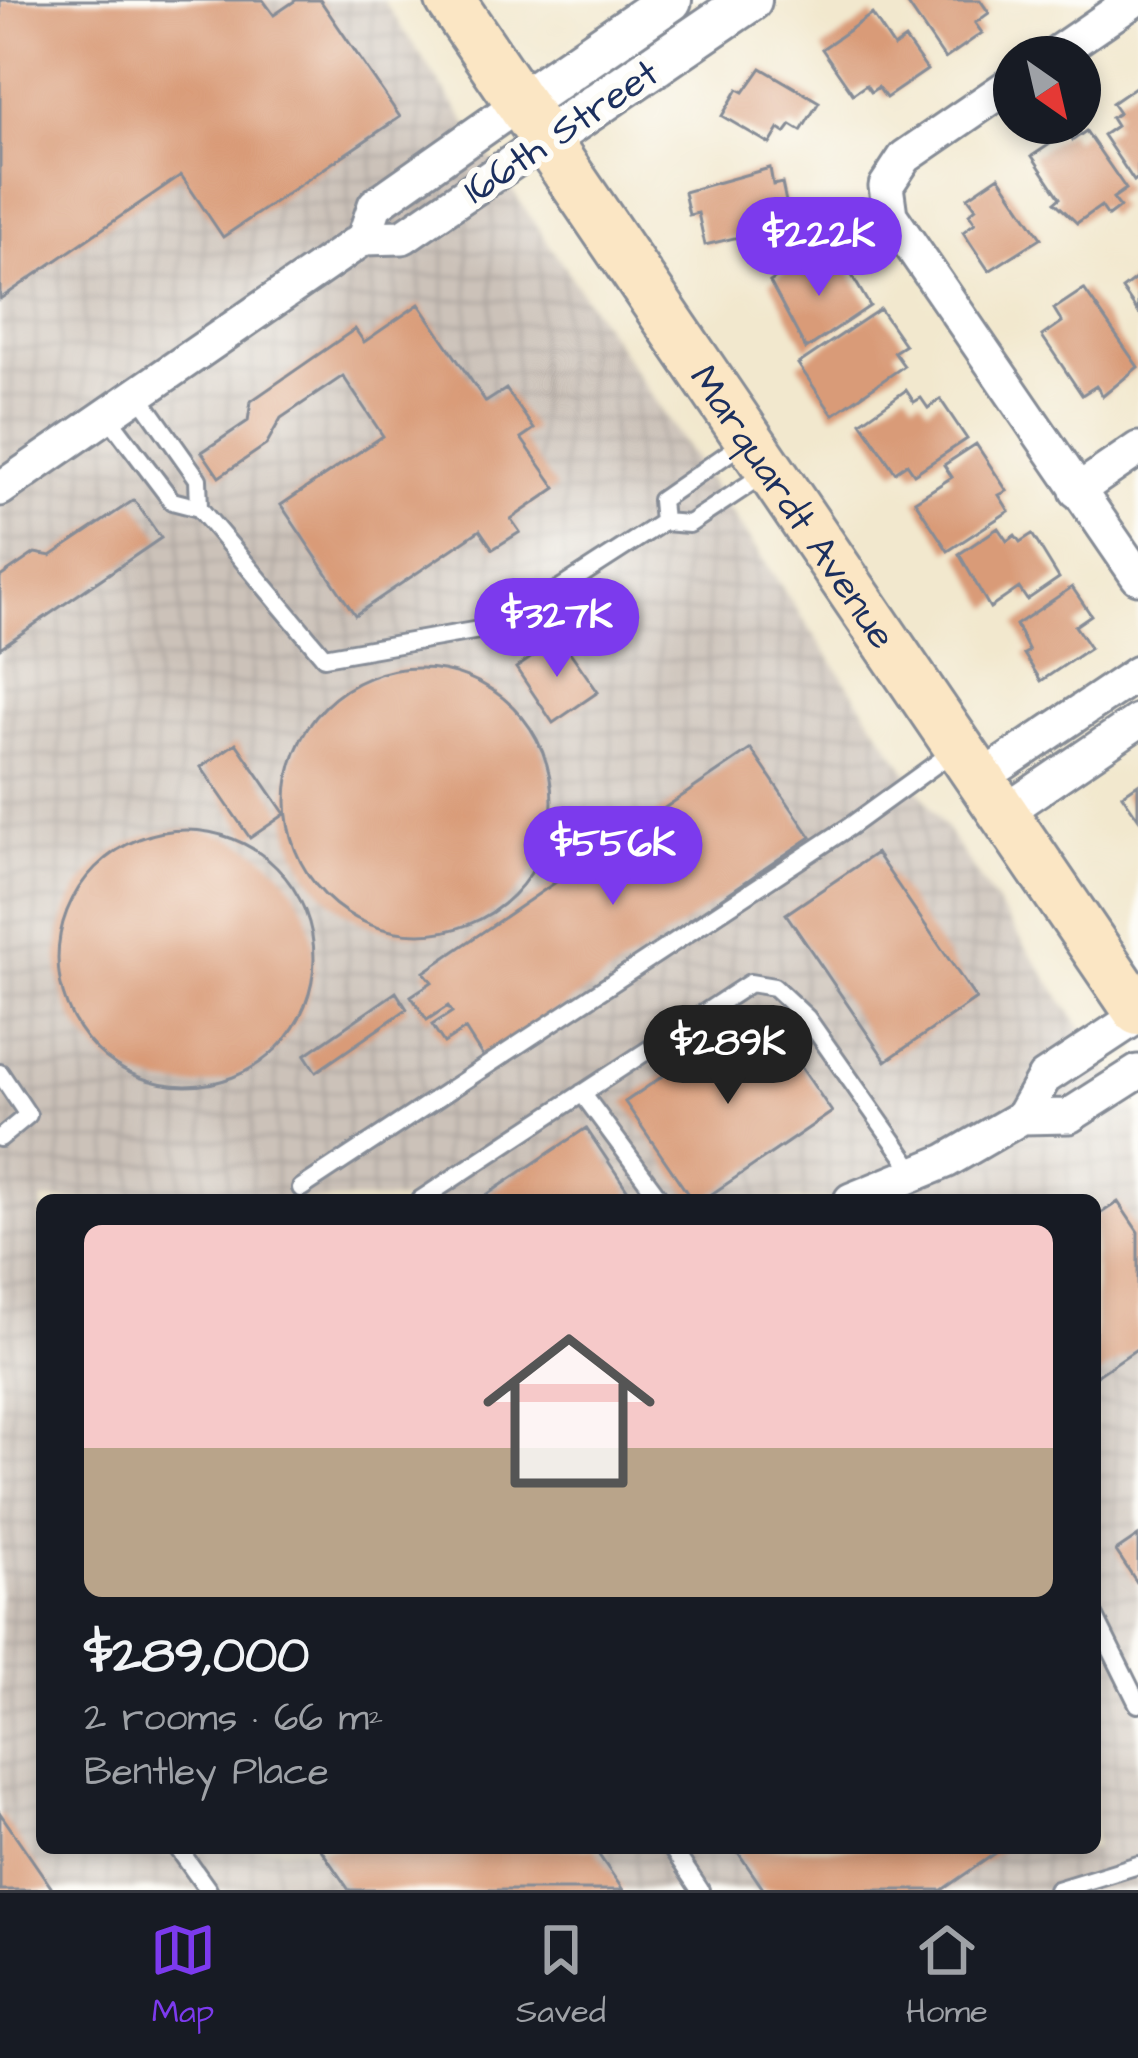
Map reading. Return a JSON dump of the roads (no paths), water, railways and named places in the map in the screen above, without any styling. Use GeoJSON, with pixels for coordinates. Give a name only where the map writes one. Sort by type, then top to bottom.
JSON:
{"type":"FeatureCollection","features":[{"type":"Feature","properties":{"kind":"main road","name":"Marquardt Avenue"},"geometry":{"type":"LineString","coordinates":[[449,0],[1138,1013]]}},
{"type":"Feature","properties":{"kind":"street","name":"166th Street"},"geometry":{"type":"LineString","coordinates":[[0,489],[364,238],[403,237],[670,0]]}},
{"type":"Feature","properties":{"kind":"street","name":"166th Street"},"geometry":{"type":"LineString","coordinates":[[532,122],[750,0]]}},
{"type":"Feature","properties":{"kind":"street"},"geometry":{"type":"LineString","coordinates":[[1082,36],[1134,0]]}},
{"type":"Feature","properties":{"kind":"street"},"geometry":{"type":"LineString","coordinates":[[993,96],[905,157],[886,186],[890,215],[1138,577]]}},
{"type":"Feature","properties":{"kind":"street"},"geometry":{"type":"LineString","coordinates":[[1077,491],[1138,449]]}},
{"type":"Feature","properties":{"kind":"street"},"geometry":{"type":"LineString","coordinates":[[981,780],[1138,673]]}},
{"type":"Feature","properties":{"kind":"street"},"geometry":{"type":"LineString","coordinates":[[981,780],[1138,722]]}},
{"type":"Feature","properties":{"kind":"street"},"geometry":{"type":"LineString","coordinates":[[1022,1118],[1044,1078],[1138,1013]]}},
{"type":"Feature","properties":{"kind":"street"},"geometry":{"type":"LineString","coordinates":[[872,1194],[908,1184],[1022,1118],[1070,1116],[1138,1072]]}},
{"type":"Feature","properties":{"kind":"lane"},"geometry":{"type":"LineString","coordinates":[[138,394],[198,479],[199,508]]}},
{"type":"Feature","properties":{"kind":"lane"},"geometry":{"type":"LineString","coordinates":[[107,415],[172,501],[199,508],[324,657],[502,626],[663,522],[689,524],[759,455]]}},
{"type":"Feature","properties":{"kind":"lane"},"geometry":{"type":"LineString","coordinates":[[663,522],[662,500],[759,455]]}},
{"type":"Feature","properties":{"kind":"lane"},"geometry":{"type":"LineString","coordinates":[[301,1188],[849,826],[981,780]]}},
{"type":"Feature","properties":{"kind":"lane"},"geometry":{"type":"LineString","coordinates":[[429,1194],[750,983],[774,987],[807,1018],[908,1184]]}},
{"type":"Feature","properties":{"kind":"lane"},"geometry":{"type":"LineString","coordinates":[[0,1073],[28,1115],[0,1138]]}},
{"type":"Feature","properties":{"kind":"lane"},"geometry":{"type":"LineString","coordinates":[[582,1094],[657,1194]]}},
{"type":"Feature","properties":{"kind":"lane"},"geometry":{"type":"LineString","coordinates":[[1101,1629],[1138,1704]]}},
{"type":"Feature","properties":{"kind":"lane"},"geometry":{"type":"LineString","coordinates":[[182,1854],[208,1890]]}},
{"type":"Feature","properties":{"kind":"lane"},"geometry":{"type":"LineString","coordinates":[[676,1854],[700,1890]]}},
{"type":"Feature","properties":{"kind":"lane"},"geometry":{"type":"LineString","coordinates":[[1057,1890],[1138,1865]]}}]}
